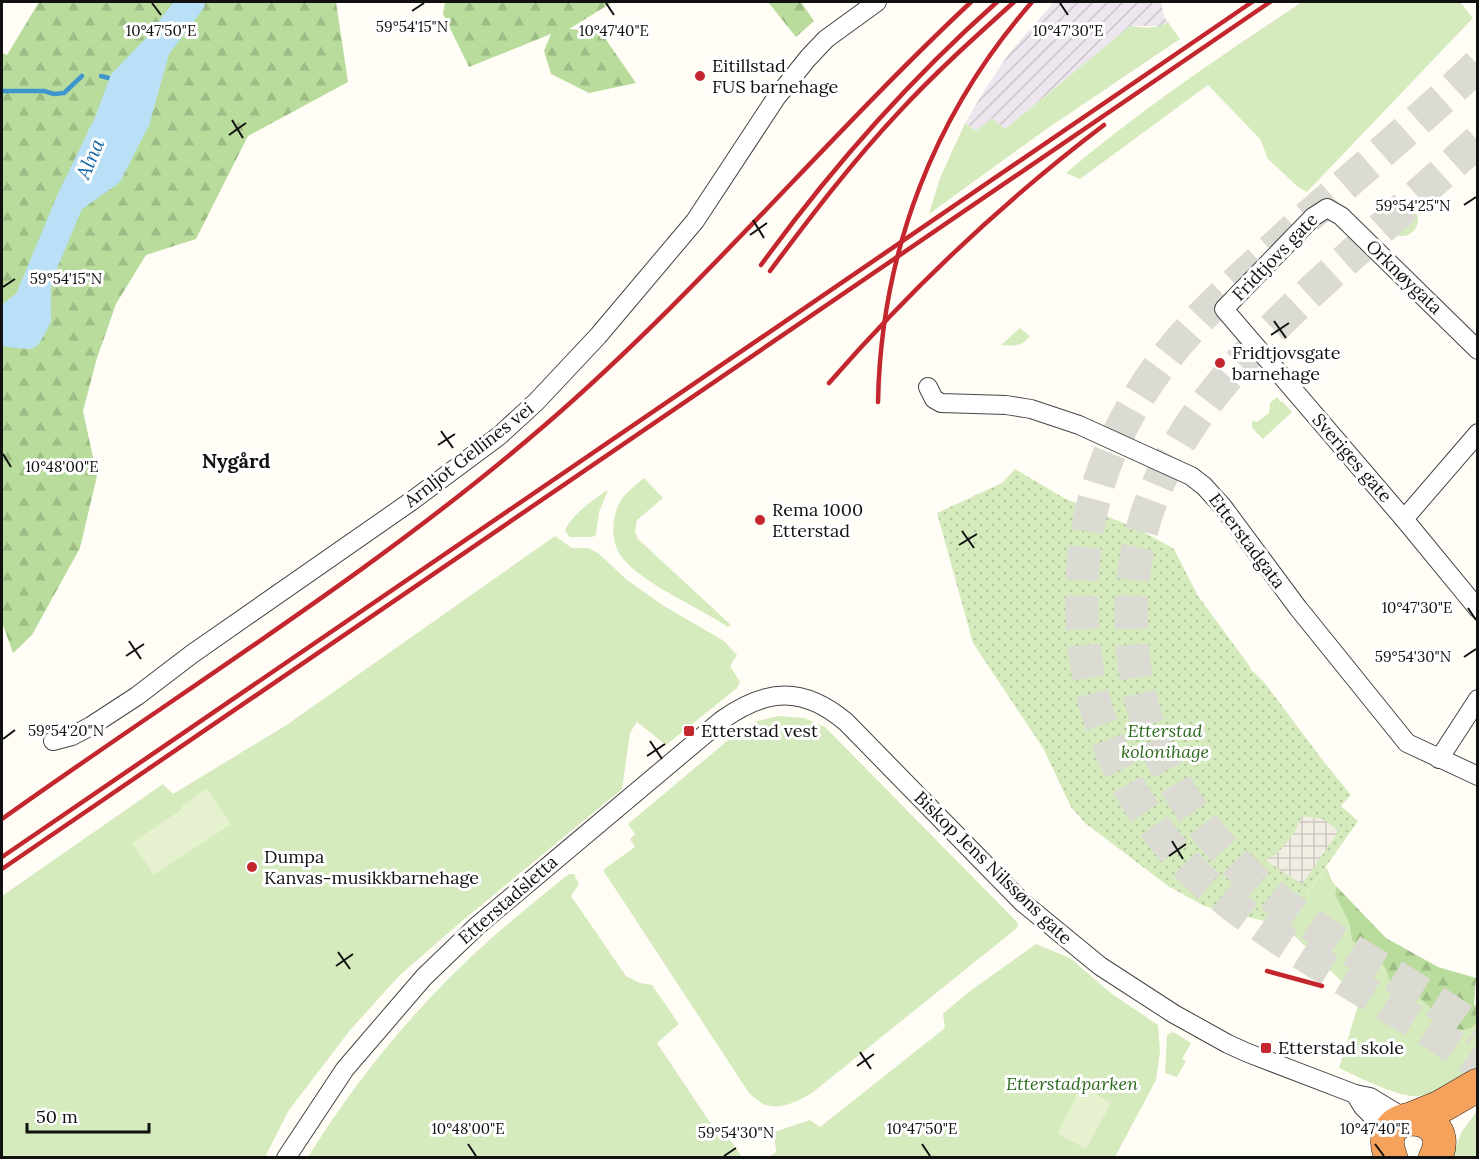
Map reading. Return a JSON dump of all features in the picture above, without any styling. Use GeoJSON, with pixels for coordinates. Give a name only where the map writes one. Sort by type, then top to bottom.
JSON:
{"type":"FeatureCollection","features":[{"type":"Feature","properties":{"kind":"highway"},"geometry":{"type":"LineString","coordinates":[[1394,1140],[1440,1107],[1478,1085]]}},
{"type":"Feature","properties":{"kind":"highway"},"geometry":{"type":"LineString","coordinates":[[1438,1152],[1478,1102]]}},
{"type":"Feature","properties":{"kind":"highway"},"geometry":{"type":"LineString","coordinates":[[1394,1140],[1428,1122],[1433,1127],[1438,1152]]}},
{"type":"Feature","properties":{"kind":"street","name":"Arnljot Gellines vei"},"geometry":{"type":"LineString","coordinates":[[53,741],[72,736],[91,726],[137,696],[192,654],[441,480],[499,436],[540,398],[598,336],[695,221],[777,98],[808,58],[826,39],[877,2]]}},
{"type":"Feature","properties":{"kind":"street","name":"Fridtjovs gate"},"geometry":{"type":"LineString","coordinates":[[1224,309],[1313,218],[1327,208]]}},
{"type":"Feature","properties":{"kind":"street","name":"Orknøygata"},"geometry":{"type":"LineString","coordinates":[[1327,208],[1341,216],[1478,350]]}},
{"type":"Feature","properties":{"kind":"street","name":"Sveriges gate"},"geometry":{"type":"LineString","coordinates":[[1224,309],[1478,609]]}},
{"type":"Feature","properties":{"kind":"street","name":"Etterstadgata"},"geometry":{"type":"LineString","coordinates":[[928,387],[932,396],[941,403],[1006,405],[1050,415],[1191,476],[1204,486],[1223,507],[1298,608],[1407,743],[1478,776]]}},
{"type":"Feature","properties":{"kind":"street"},"geometry":{"type":"LineString","coordinates":[[1404,519],[1478,433]]}},
{"type":"Feature","properties":{"kind":"street","name":"Biskop Jens Nilssøns gate"},"geometry":{"type":"LineString","coordinates":[[773,695],[789,694],[804,697],[834,712],[1022,902],[1075,947],[1125,983],[1195,1026],[1248,1053],[1355,1094],[1370,1096],[1394,1140]]}},
{"type":"Feature","properties":{"kind":"street","name":"Etterstadsletta"},"geometry":{"type":"LineString","coordinates":[[289,1156],[345,1069],[397,1007],[450,951],[521,888],[722,720],[748,704],[773,695]]}},
{"type":"Feature","properties":{"kind":"street"},"geometry":{"type":"LineString","coordinates":[[1439,759],[1478,699]]}},
{"type":"Feature","properties":{"kind":"street"},"geometry":{"type":"LineString","coordinates":[[1355,1094],[1363,1107],[1394,1140]]}},
{"type":"Feature","properties":{"kind":"shaded area"},"geometry":{"type":"Polygon","coordinates":[[[1054,2],[1161,2],[1164,17],[1168,22],[1161,26],[1130,26],[1005,129],[992,118],[976,131],[965,123],[987,86],[1010,52],[1054,2]]]}},
{"type":"Feature","properties":{"kind":"shaded area"},"geometry":{"type":"Polygon","coordinates":[[[1302,816],[1323,819],[1339,831],[1302,884],[1265,860],[1278,853],[1294,833],[1302,816]]]}},
{"type":"Feature","properties":{"kind":"green space"},"geometry":{"type":"Polygon","coordinates":[[[39,2],[336,2],[348,82],[248,136],[196,239],[146,255],[116,304],[97,358],[83,411],[97,476],[80,548],[32,635],[13,653],[2,622],[2,53],[7,55],[39,2]]]}},
{"type":"Feature","properties":{"kind":"green space"},"geometry":{"type":"Polygon","coordinates":[[[445,2],[613,2],[569,29],[600,31],[636,83],[589,93],[551,74],[544,51],[551,34],[469,67],[443,14],[445,2]]]}},
{"type":"Feature","properties":{"kind":"green space"},"geometry":{"type":"Polygon","coordinates":[[[768,2],[801,2],[814,21],[796,37],[768,2]]]}},
{"type":"Feature","properties":{"kind":"green space"},"geometry":{"type":"Polygon","coordinates":[[[1302,2],[1460,2],[1473,18],[1307,192],[1298,187],[1268,159],[1260,139],[1208,85],[1080,179],[1066,173],[1152,105],[1302,2]]]}},
{"type":"Feature","properties":{"kind":"green space"},"geometry":{"type":"Polygon","coordinates":[[[1168,22],[1180,39],[1045,130],[929,214],[940,178],[965,123],[976,131],[992,118],[1005,129],[1130,26],[1155,27],[1168,22]]]}},
{"type":"Feature","properties":{"kind":"green space"},"geometry":{"type":"Polygon","coordinates":[[[1402,204],[1413,209],[1418,220],[1413,231],[1402,236],[1391,231],[1386,220],[1391,209],[1402,204]]]}},
{"type":"Feature","properties":{"kind":"green space"},"geometry":{"type":"Polygon","coordinates":[[[1020,328],[1030,336],[1027,340],[1017,345],[1001,345],[1020,328]]]}},
{"type":"Feature","properties":{"kind":"green space"},"geometry":{"type":"Polygon","coordinates":[[[1277,397],[1292,412],[1263,439],[1252,428],[1252,421],[1257,422],[1269,413],[1270,403],[1277,397]]]}},
{"type":"Feature","properties":{"kind":"green space","name":"Etterstad kolonihage"},"geometry":{"type":"Polygon","coordinates":[[[1015,469],[1064,498],[1142,531],[1174,549],[1198,596],[1250,669],[1264,682],[1351,795],[1341,806],[1358,821],[1284,926],[1204,906],[1168,886],[1085,823],[1071,807],[1043,748],[973,643],[937,513],[1002,483],[1015,469]]]}},
{"type":"Feature","properties":{"kind":"green space"},"geometry":{"type":"Polygon","coordinates":[[[644,478],[663,498],[637,520],[635,532],[638,539],[731,625],[728,627],[648,580],[620,555],[613,531],[616,513],[623,497],[644,478]]]}},
{"type":"Feature","properties":{"kind":"green space"},"geometry":{"type":"Polygon","coordinates":[[[608,490],[599,512],[596,535],[570,537],[565,531],[571,520],[608,490]]]}},
{"type":"Feature","properties":{"kind":"green space"},"geometry":{"type":"Polygon","coordinates":[[[555,536],[572,548],[588,548],[598,553],[627,580],[664,606],[724,641],[737,655],[730,666],[740,682],[737,688],[666,745],[637,722],[630,733],[622,789],[399,976],[351,1029],[289,1110],[265,1157],[2,1157],[2,896],[163,784],[173,794],[285,726],[555,536]]]}},
{"type":"Feature","properties":{"kind":"green space"},"geometry":{"type":"Polygon","coordinates":[[[779,716],[804,718],[825,727],[1018,923],[1017,928],[812,1093],[784,1106],[772,1106],[764,1104],[749,1093],[603,870],[635,847],[630,839],[635,834],[628,824],[739,731],[757,721],[779,716]]]}},
{"type":"Feature","properties":{"kind":"green space"},"geometry":{"type":"Polygon","coordinates":[[[207,788],[231,824],[154,875],[132,843],[182,809],[181,807],[207,788]]]}},
{"type":"Feature","properties":{"kind":"green space"},"geometry":{"type":"Polygon","coordinates":[[[1326,867],[1336,886],[1335,895],[1349,923],[1352,941],[1380,961],[1390,982],[1419,998],[1459,1030],[1466,1029],[1477,1022],[1477,1069],[1442,1089],[1411,1096],[1379,1086],[1339,1068],[1360,999],[1284,926],[1326,867]]]}},
{"type":"Feature","properties":{"kind":"green space"},"geometry":{"type":"Polygon","coordinates":[[[569,874],[574,874],[579,884],[571,896],[626,976],[640,983],[652,985],[679,1024],[657,1043],[719,1136],[726,1134],[742,1157],[308,1157],[348,1097],[417,1012],[495,935],[569,874]]]}},
{"type":"Feature","properties":{"kind":"green space"},"geometry":{"type":"Polygon","coordinates":[[[1336,886],[1386,938],[1438,967],[1476,978],[1474,1004],[1478,1017],[1476,1024],[1463,1030],[1456,1029],[1419,998],[1390,982],[1380,961],[1352,941],[1349,923],[1335,895],[1336,886]]]}},
{"type":"Feature","properties":{"kind":"green space","name":"Etterstadparken"},"geometry":{"type":"Polygon","coordinates":[[[1036,944],[1070,958],[1112,994],[1158,1025],[1160,1052],[1156,1080],[1115,1157],[768,1158],[776,1152],[774,1132],[810,1120],[820,1127],[945,1028],[943,1014],[966,994],[1036,944]]]}},
{"type":"Feature","properties":{"kind":"green space"},"geometry":{"type":"Polygon","coordinates":[[[1173,1032],[1191,1043],[1182,1059],[1186,1061],[1177,1077],[1165,1073],[1167,1035],[1173,1032]]]}},
{"type":"Feature","properties":{"kind":"green space"},"geometry":{"type":"Polygon","coordinates":[[[1082,1086],[1111,1103],[1086,1149],[1057,1133],[1082,1086]]]}},
{"type":"Feature","properties":{"kind":"green space"},"geometry":{"type":"Polygon","coordinates":[[[1477,1111],[1477,1157],[1452,1157],[1462,1131],[1477,1111]]]}},
{"type":"Feature","properties":{"kind":"waterway","name":"Alna"},"geometry":{"type":"LineString","coordinates":[[2,322],[28,302],[70,201],[108,123],[123,82],[156,48],[191,2]]}},
{"type":"Feature","properties":{"kind":"waterway"},"geometry":{"type":"LineString","coordinates":[[101,136],[136,120],[155,52]]}},
{"type":"Feature","properties":{"kind":"waterway"},"geometry":{"type":"LineString","coordinates":[[2,91],[64,93],[82,76]]}},
{"type":"Feature","properties":{"kind":"waterway"},"geometry":{"type":"LineString","coordinates":[[101,76],[123,82]]}},
{"type":"Feature","properties":{"kind":"waterway"},"geometry":{"type":"LineString","coordinates":[[72,199],[109,173],[136,120]]}},
{"type":"Feature","properties":{"kind":"waterway"},"geometry":{"type":"LineString","coordinates":[[2,332],[28,335],[37,319],[37,282]]}},
{"type":"Feature","properties":{"kind":"tunnel"},"geometry":{"type":"LineString","coordinates":[[1478,65],[1234,285],[1191,328],[1165,359],[1122,426],[1106,462],[1087,535],[1082,574],[1085,654],[1098,716],[1123,775],[1157,830],[1199,877],[1265,929],[1478,1063]]}},
{"type":"Feature","properties":{"kind":"tunnel"},"geometry":{"type":"LineString","coordinates":[[1478,141],[1293,309],[1215,392],[1184,436],[1158,483],[1141,534],[1132,591],[1133,653],[1145,714],[1169,772],[1202,824],[1221,848],[1270,894],[1328,935],[1449,1010],[1478,1031]]}},
{"type":"Feature","properties":{"kind":"railway"},"geometry":{"type":"LineString","coordinates":[[2,819],[346,580],[480,479],[545,425],[655,323],[864,107],[971,2]]}},
{"type":"Feature","properties":{"kind":"railway"},"geometry":{"type":"LineString","coordinates":[[761,265],[815,194],[872,127],[932,63],[997,2]]}},
{"type":"Feature","properties":{"kind":"railway"},"geometry":{"type":"LineString","coordinates":[[770,271],[832,190],[882,131],[941,69],[1014,2]]}},
{"type":"Feature","properties":{"kind":"railway"},"geometry":{"type":"LineString","coordinates":[[878,402],[881,346],[890,292],[902,239],[919,188],[941,138],[967,91],[997,45],[1032,2]]}},
{"type":"Feature","properties":{"kind":"railway"},"geometry":{"type":"LineString","coordinates":[[2,857],[1252,2]]}},
{"type":"Feature","properties":{"kind":"railway"},"geometry":{"type":"LineString","coordinates":[[2,869],[1270,2]]}},
{"type":"Feature","properties":{"kind":"railway"},"geometry":{"type":"LineString","coordinates":[[829,383],[892,314],[960,247],[1030,184],[1104,125]]}},
{"type":"Feature","properties":{"kind":"railway"},"geometry":{"type":"LineString","coordinates":[[1267,971],[1322,986]]}},
{"type":"Feature","properties":{"kind":"place","name":"Eitillstad FUS barnehage"},"geometry":{"type":"Point","coordinates":[700,76]}},
{"type":"Feature","properties":{"kind":"place","name":"Fridtjovsgate barnehage"},"geometry":{"type":"Point","coordinates":[1220,363]}},
{"type":"Feature","properties":{"kind":"place","name":"Rema 1000 Etterstad"},"geometry":{"type":"Point","coordinates":[760,520]}},
{"type":"Feature","properties":{"kind":"place","name":"Etterstad vest"},"geometry":{"type":"Point","coordinates":[689,731]}},
{"type":"Feature","properties":{"kind":"place","name":"Dumpa Kanvas-musikkbarnehage"},"geometry":{"type":"Point","coordinates":[252,867]}},
{"type":"Feature","properties":{"kind":"place","name":"Etterstad skole"},"geometry":{"type":"Point","coordinates":[1266,1048]}},
{"type":"Feature","properties":{"kind":"district","name":"Nygård"},"geometry":{"type":"Point","coordinates":[236,461]}}]}
